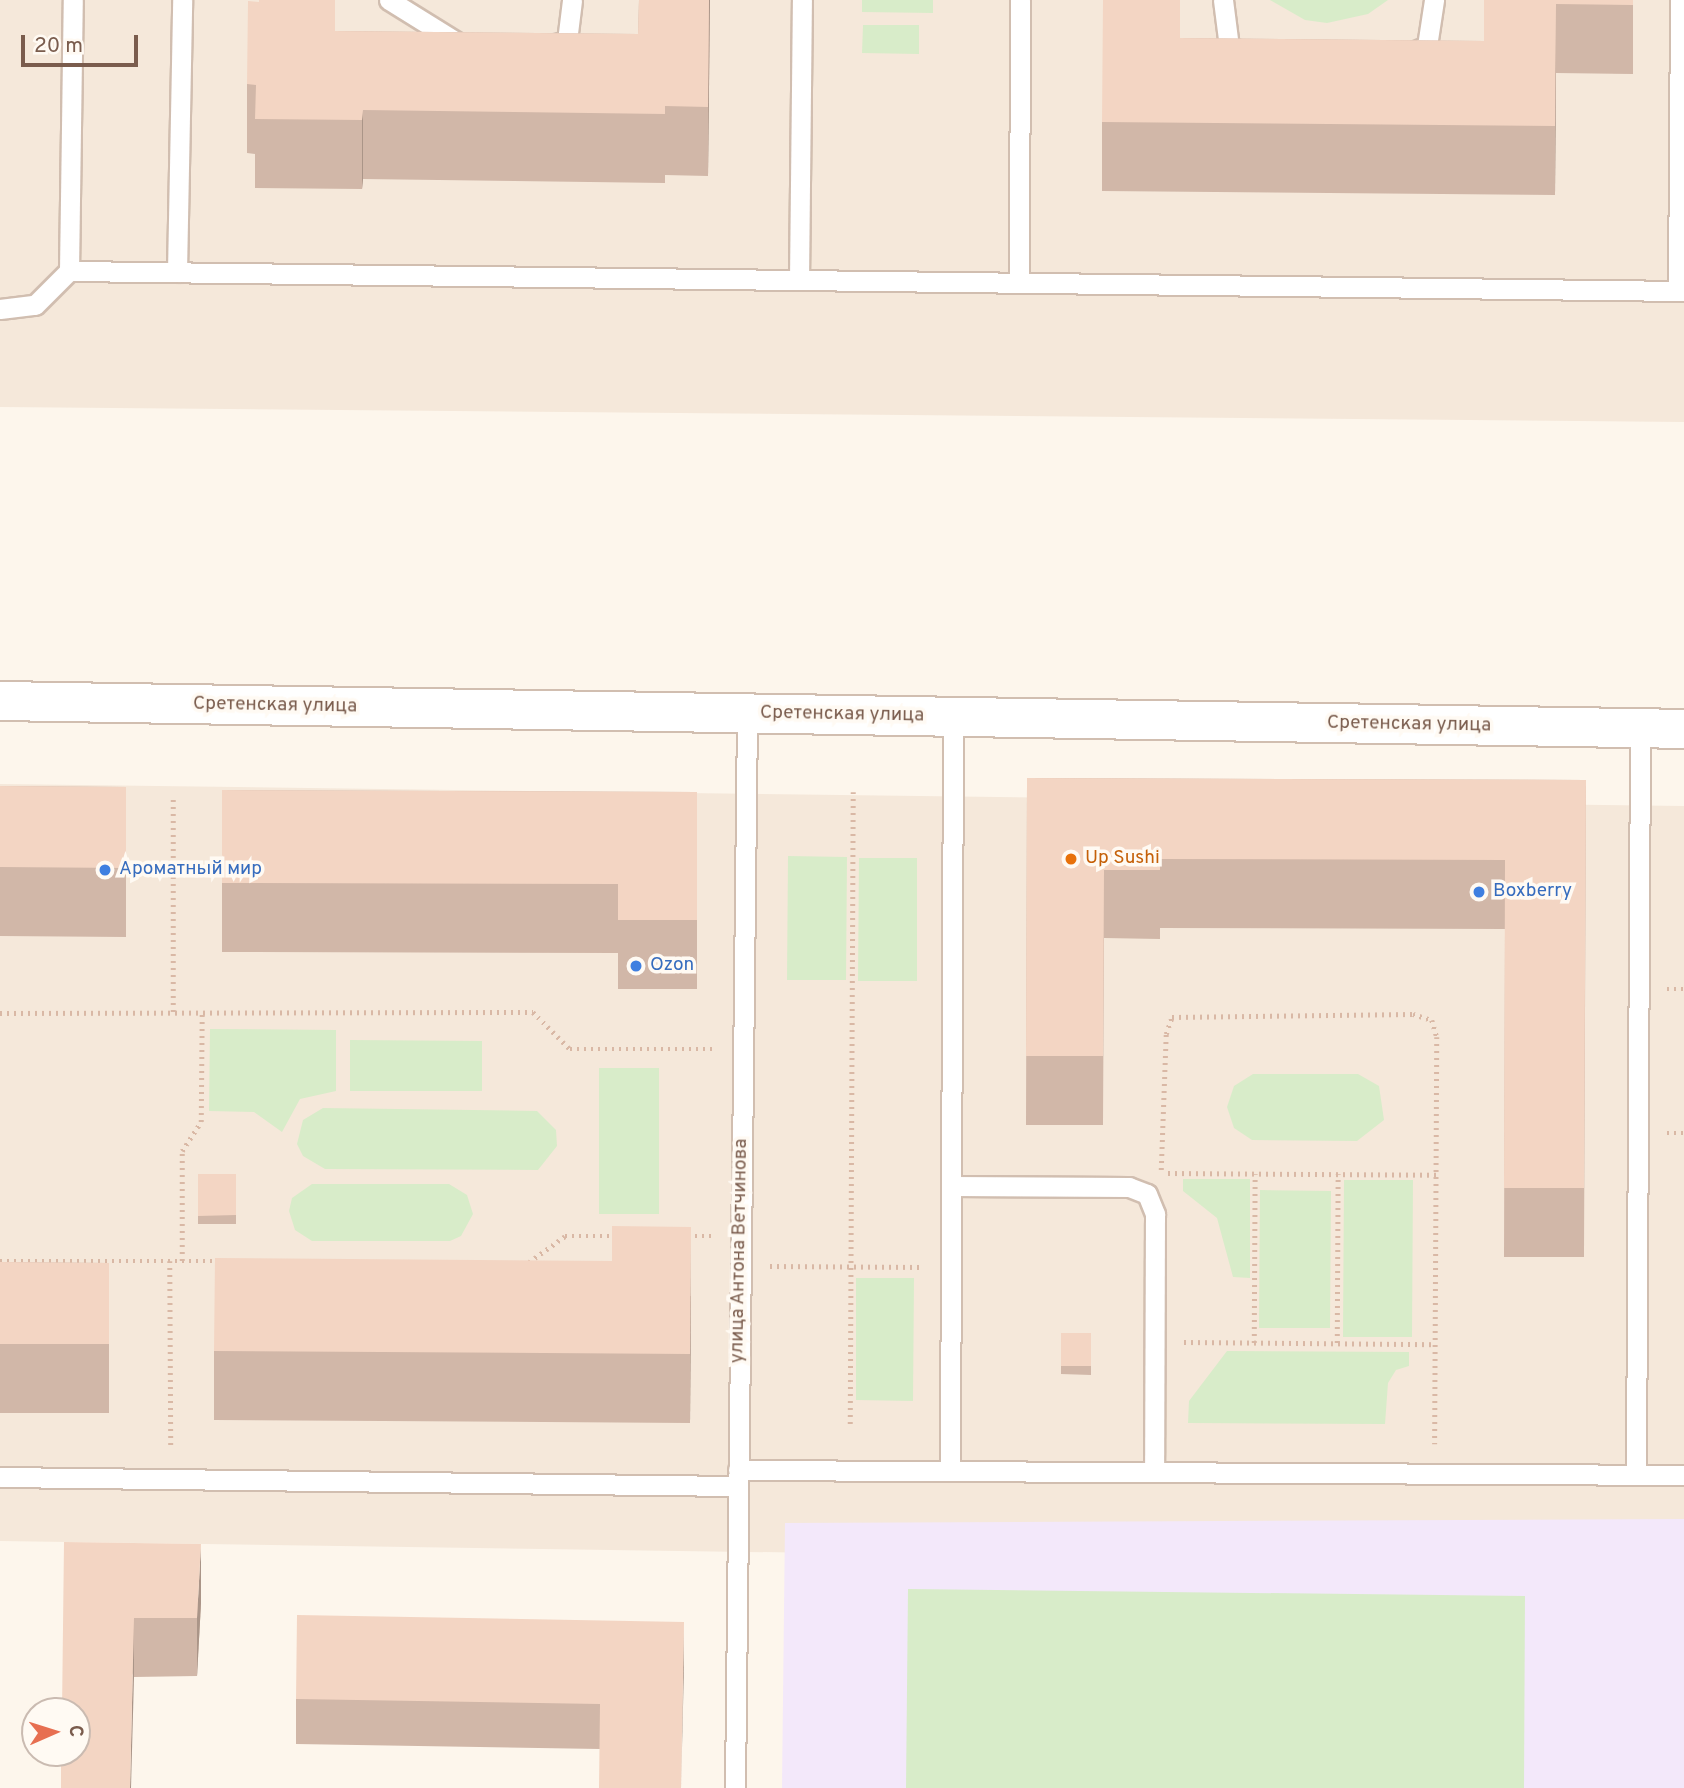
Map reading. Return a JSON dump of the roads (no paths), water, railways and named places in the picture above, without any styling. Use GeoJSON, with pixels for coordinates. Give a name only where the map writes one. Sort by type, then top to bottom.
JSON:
{"type":"FeatureCollection","features":[{"type":"Feature","properties":{"kind":"street","name":"Сретенская улица"},"geometry":{"type":"LineString","coordinates":[[0,701],[1684,729]]}},
{"type":"Feature","properties":{"kind":"lane"},"geometry":{"type":"LineString","coordinates":[[0,309],[35,305],[69,271],[73,0]]}},
{"type":"Feature","properties":{"kind":"lane"},"geometry":{"type":"LineString","coordinates":[[177,272],[182,0]]}},
{"type":"Feature","properties":{"kind":"lane"},"geometry":{"type":"LineString","coordinates":[[389,0],[441,36],[478,44]]}},
{"type":"Feature","properties":{"kind":"lane"},"geometry":{"type":"LineString","coordinates":[[529,45],[568,41],[572,0]]}},
{"type":"Feature","properties":{"kind":"lane"},"geometry":{"type":"LineString","coordinates":[[799,280],[802,0]]}},
{"type":"Feature","properties":{"kind":"lane"},"geometry":{"type":"LineString","coordinates":[[1019,283],[1020,0]]}},
{"type":"Feature","properties":{"kind":"lane"},"geometry":{"type":"LineString","coordinates":[[1223,0],[1229,47],[1272,52]]}},
{"type":"Feature","properties":{"kind":"lane"},"geometry":{"type":"LineString","coordinates":[[1382,53],[1427,46],[1434,0]]}},
{"type":"Feature","properties":{"kind":"lane"},"geometry":{"type":"LineString","coordinates":[[69,271],[1681,291],[1679,0]]}},
{"type":"Feature","properties":{"kind":"lane","name":"улица Антона Ветчинова"},"geometry":{"type":"LineString","coordinates":[[735,1788],[747,714]]}},
{"type":"Feature","properties":{"kind":"lane"},"geometry":{"type":"LineString","coordinates":[[950,1471],[953,717]]}},
{"type":"Feature","properties":{"kind":"lane"},"geometry":{"type":"LineString","coordinates":[[1636,1475],[1640,729]]}},
{"type":"Feature","properties":{"kind":"lane"},"geometry":{"type":"LineString","coordinates":[[951,1186],[1129,1186],[1147,1194],[1156,1214],[1154,1472]]}},
{"type":"Feature","properties":{"kind":"lane"},"geometry":{"type":"LineString","coordinates":[[0,1478],[738,1478],[950,1471],[1684,1475]]}},
{"type":"Feature","properties":{"kind":"place","name":"Up Sushi"},"geometry":{"type":"Point","coordinates":[1071,859]}},
{"type":"Feature","properties":{"kind":"place","name":"Ароматный мир"},"geometry":{"type":"Point","coordinates":[105,870]}},
{"type":"Feature","properties":{"kind":"place","name":"Boxberry"},"geometry":{"type":"Point","coordinates":[1479,892]}},
{"type":"Feature","properties":{"kind":"place","name":"Ozon"},"geometry":{"type":"Point","coordinates":[636,966]}}]}
